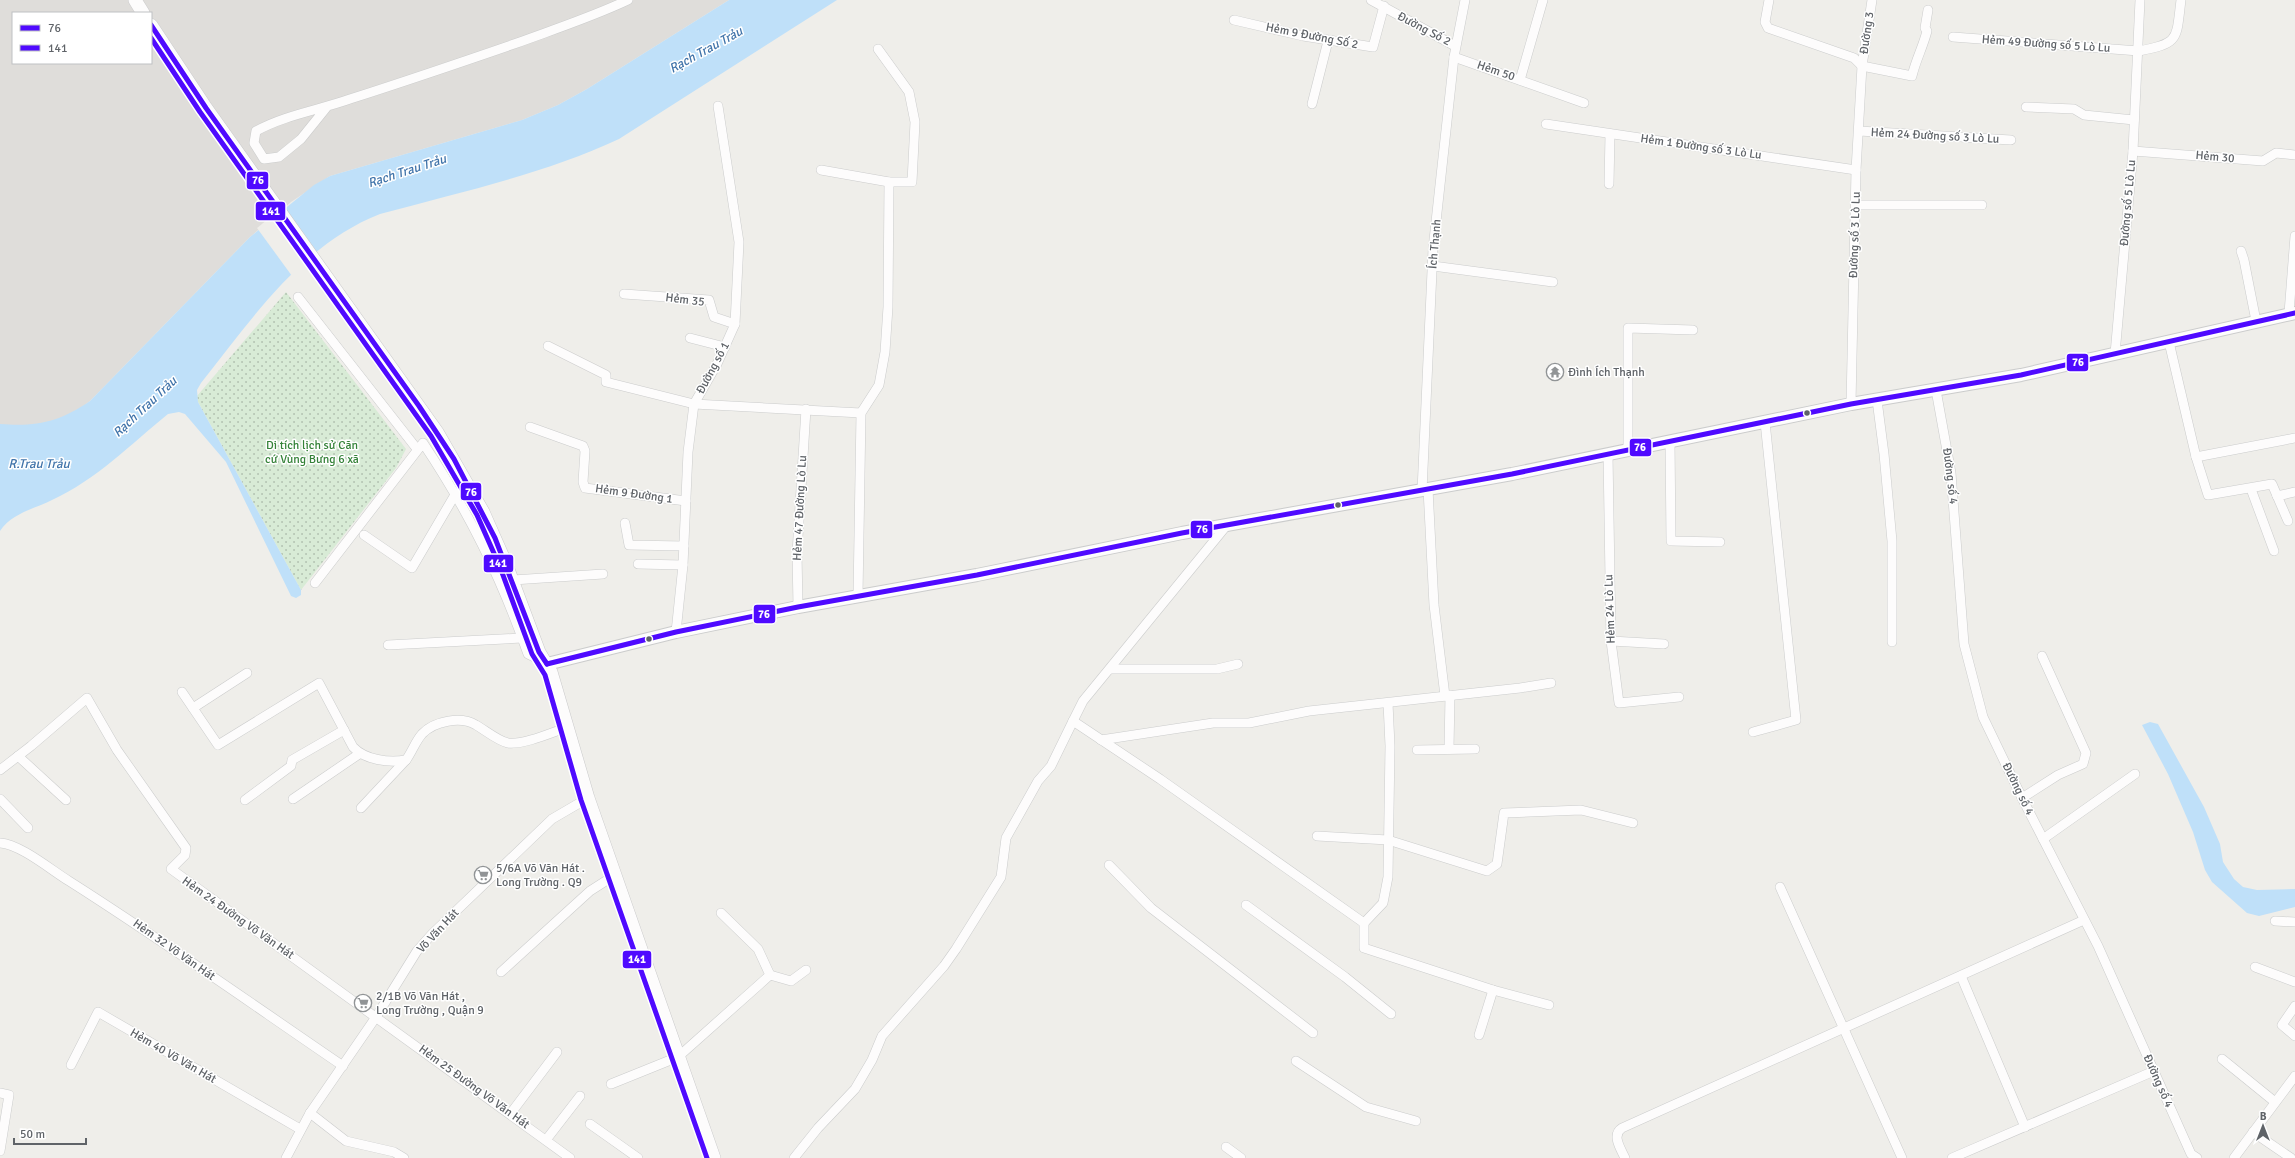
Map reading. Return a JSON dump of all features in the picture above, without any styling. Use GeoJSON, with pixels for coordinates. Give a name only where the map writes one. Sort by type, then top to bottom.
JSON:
{"type":"FeatureCollection","features":[{"type":"Feature","properties":{"kind":"main road"},"geometry":{"type":"LineString","coordinates":[[135,0],[142,12]]}},
{"type":"Feature","properties":{"kind":"main road"},"geometry":{"type":"LineString","coordinates":[[152,27],[206,108],[437,432],[470,487],[495,538],[513,580],[539,652],[547,664],[568,727],[588,798],[714,1158]]}},
{"type":"Feature","properties":{"kind":"street"},"geometry":{"type":"LineString","coordinates":[[326,108],[301,139],[279,157],[264,159],[254,143],[256,131],[268,124],[292,115],[326,108],[591,17],[628,0]]}},
{"type":"Feature","properties":{"kind":"street","name":"Đường Số 2"},"geometry":{"type":"LineString","coordinates":[[1371,0],[1384,6],[1401,18],[1455,46]]}},
{"type":"Feature","properties":{"kind":"street","name":"Ích Thạnh"},"geometry":{"type":"LineString","coordinates":[[1449,749],[1447,696],[1434,604],[1425,490],[1433,266],[1455,46],[1465,0]]}},
{"type":"Feature","properties":{"kind":"street"},"geometry":{"type":"LineString","coordinates":[[1520,80],[1543,0]]}},
{"type":"Feature","properties":{"kind":"street"},"geometry":{"type":"LineString","coordinates":[[1769,0],[1766,22],[1768,28],[1854,58],[1862,66],[1912,76],[1916,57],[1922,50],[1927,31],[1925,28],[1928,10]]}},
{"type":"Feature","properties":{"kind":"street","name":"Đường 3"},"geometry":{"type":"LineString","coordinates":[[1862,66],[1872,0]]}},
{"type":"Feature","properties":{"kind":"street","name":"Đường số 5 Lò Lu"},"geometry":{"type":"LineString","coordinates":[[2115,354],[2139,51],[2140,0]]}},
{"type":"Feature","properties":{"kind":"street","name":"Hẻm 49 Đường số 5 Lò Lu"},"geometry":{"type":"LineString","coordinates":[[1953,38],[2139,51],[2167,45],[2171,42],[2177,34],[2181,0]]}},
{"type":"Feature","properties":{"kind":"street","name":"Hẻm 9 Đường Số 2"},"geometry":{"type":"LineString","coordinates":[[1234,20],[1328,41],[1373,47],[1384,6]]}},
{"type":"Feature","properties":{"kind":"street"},"geometry":{"type":"LineString","coordinates":[[1312,104],[1328,41]]}},
{"type":"Feature","properties":{"kind":"street"},"geometry":{"type":"LineString","coordinates":[[821,170],[889,182],[912,182],[915,122],[909,92],[878,49]]}},
{"type":"Feature","properties":{"kind":"street","name":"Hẻm 50"},"geometry":{"type":"LineString","coordinates":[[1454,56],[1584,103]]}},
{"type":"Feature","properties":{"kind":"street","name":"Đường số 3 Lò Lu"},"geometry":{"type":"LineString","coordinates":[[1851,404],[1857,205],[1856,170],[1862,66]]}},
{"type":"Feature","properties":{"kind":"street","name":"Đường số 1"},"geometry":{"type":"LineString","coordinates":[[676,632],[683,564],[688,452],[694,404],[725,347],[735,324],[739,242],[718,106]]}},
{"type":"Feature","properties":{"kind":"street"},"geometry":{"type":"LineString","coordinates":[[2026,107],[2068,108],[2074,109],[2084,115],[2134,120]]}},
{"type":"Feature","properties":{"kind":"street","name":"Hẻm 1 Đường số 3 Lò Lu"},"geometry":{"type":"LineString","coordinates":[[1546,124],[1856,170]]}},
{"type":"Feature","properties":{"kind":"street","name":"Hẻm 24 Đường số 3 Lò Lu"},"geometry":{"type":"LineString","coordinates":[[1859,131],[2011,140]]}},
{"type":"Feature","properties":{"kind":"street"},"geometry":{"type":"LineString","coordinates":[[1610,134],[1610,184]]}},
{"type":"Feature","properties":{"kind":"street","name":"Hẻm 30"},"geometry":{"type":"LineString","coordinates":[[2132,150],[2263,161],[2276,153],[2295,155]]}},
{"type":"Feature","properties":{"kind":"street"},"geometry":{"type":"LineString","coordinates":[[858,596],[861,412],[878,385],[885,352],[888,307],[889,182]]}},
{"type":"Feature","properties":{"kind":"street"},"geometry":{"type":"LineString","coordinates":[[1857,205],[1982,205]]}},
{"type":"Feature","properties":{"kind":"street"},"geometry":{"type":"LineString","coordinates":[[298,297],[420,446],[456,493],[494,568],[528,654],[547,664],[676,632],[798,607],[977,575],[1227,525],[1425,490],[1628,451],[1851,404],[2021,375],[2292,313],[2295,236]]}},
{"type":"Feature","properties":{"kind":"street"},"geometry":{"type":"LineString","coordinates":[[2241,251],[2256,321]]}},
{"type":"Feature","properties":{"kind":"street"},"geometry":{"type":"LineString","coordinates":[[1433,266],[1553,282]]}},
{"type":"Feature","properties":{"kind":"street","name":"Hẻm 35"},"geometry":{"type":"LineString","coordinates":[[624,294],[709,300],[714,317],[735,324]]}},
{"type":"Feature","properties":{"kind":"street"},"geometry":{"type":"LineString","coordinates":[[1628,451],[1628,328],[1693,330]]}},
{"type":"Feature","properties":{"kind":"street"},"geometry":{"type":"LineString","coordinates":[[690,338],[725,347]]}},
{"type":"Feature","properties":{"kind":"street"},"geometry":{"type":"LineString","coordinates":[[2169,342],[2196,457],[2208,495],[2251,489],[2272,484],[2288,521]]}},
{"type":"Feature","properties":{"kind":"street"},"geometry":{"type":"LineString","coordinates":[[548,346],[606,375],[606,382],[694,404],[861,412]]}},
{"type":"Feature","properties":{"kind":"street","name":"Đường số 4"},"geometry":{"type":"LineString","coordinates":[[1936,390],[1951,473],[1964,644],[1983,717],[2084,920],[2191,1154],[2197,1158]]}},
{"type":"Feature","properties":{"kind":"street"},"geometry":{"type":"LineString","coordinates":[[1877,400],[1884,454],[1892,542],[1892,642]]}},
{"type":"Feature","properties":{"kind":"street","name":"Hẻm 47 Đường Lò Lu"},"geometry":{"type":"LineString","coordinates":[[798,607],[797,553],[806,409]]}},
{"type":"Feature","properties":{"kind":"street"},"geometry":{"type":"LineString","coordinates":[[1753,732],[1796,720],[1765,422]]}},
{"type":"Feature","properties":{"kind":"street","name":"Hẻm 9 Đường 1"},"geometry":{"type":"LineString","coordinates":[[530,426],[583,446],[585,451],[583,482],[585,488],[686,501]]}},
{"type":"Feature","properties":{"kind":"street"},"geometry":{"type":"LineString","coordinates":[[2196,457],[2295,438]]}},
{"type":"Feature","properties":{"kind":"street"},"geometry":{"type":"LineString","coordinates":[[1670,441],[1671,542],[1720,542]]}},
{"type":"Feature","properties":{"kind":"street"},"geometry":{"type":"LineString","coordinates":[[315,583],[420,446]]}},
{"type":"Feature","properties":{"kind":"street","name":"Hẻm 24 Lò Lu"},"geometry":{"type":"LineString","coordinates":[[1608,454],[1611,641],[1619,703],[1678,697]]}},
{"type":"Feature","properties":{"kind":"street"},"geometry":{"type":"LineString","coordinates":[[2251,489],[2274,552]]}},
{"type":"Feature","properties":{"kind":"street"},"geometry":{"type":"LineString","coordinates":[[2277,496],[2295,492]]}},
{"type":"Feature","properties":{"kind":"street"},"geometry":{"type":"LineString","coordinates":[[364,535],[412,568],[456,493]]}},
{"type":"Feature","properties":{"kind":"street"},"geometry":{"type":"LineString","coordinates":[[626,523],[629,545],[684,546]]}},
{"type":"Feature","properties":{"kind":"street"},"geometry":{"type":"LineString","coordinates":[[794,1158],[818,1128],[854,1090],[872,1060],[882,1036],[944,966],[956,949],[1001,877],[1006,838],[1038,781],[1051,766],[1083,701],[1110,670],[1227,525]]}},
{"type":"Feature","properties":{"kind":"street"},"geometry":{"type":"LineString","coordinates":[[638,564],[683,564]]}},
{"type":"Feature","properties":{"kind":"street"},"geometry":{"type":"LineString","coordinates":[[513,580],[604,574]]}},
{"type":"Feature","properties":{"kind":"street"},"geometry":{"type":"LineString","coordinates":[[388,645],[522,638]]}},
{"type":"Feature","properties":{"kind":"street"},"geometry":{"type":"LineString","coordinates":[[1611,641],[1664,644]]}},
{"type":"Feature","properties":{"kind":"street"},"geometry":{"type":"LineString","coordinates":[[2022,798],[2058,775],[2083,764],[2086,753],[2042,656]]}},
{"type":"Feature","properties":{"kind":"street"},"geometry":{"type":"LineString","coordinates":[[1110,670],[1217,669],[1238,664]]}},
{"type":"Feature","properties":{"kind":"street"},"geometry":{"type":"LineString","coordinates":[[193,708],[247,673]]}},
{"type":"Feature","properties":{"kind":"street"},"geometry":{"type":"LineString","coordinates":[[1101,740],[1213,724],[1249,723],[1309,711],[1447,696],[1551,682]]}},
{"type":"Feature","properties":{"kind":"street"},"geometry":{"type":"LineString","coordinates":[[182,692],[218,745],[319,684],[359,754],[397,762],[406,760]]}},
{"type":"Feature","properties":{"kind":"street","name":"Hẻm 24 Đường Võ Văn Hát"},"geometry":{"type":"LineString","coordinates":[[18,756],[87,698],[117,750],[186,848],[185,855],[171,869],[376,1017]]}},
{"type":"Feature","properties":{"kind":"street"},"geometry":{"type":"LineString","coordinates":[[1388,702],[1390,746],[1388,877],[1383,903],[1364,923],[1364,948],[1493,990],[1549,1005]]}},
{"type":"Feature","properties":{"kind":"street"},"geometry":{"type":"LineString","coordinates":[[361,808],[406,760],[421,735],[429,728],[442,723],[462,720],[472,723],[507,743],[516,743],[568,727]]}},
{"type":"Feature","properties":{"kind":"street"},"geometry":{"type":"LineString","coordinates":[[1073,721],[1364,923]]}},
{"type":"Feature","properties":{"kind":"street"},"geometry":{"type":"LineString","coordinates":[[245,800],[291,766],[292,760],[344,730]]}},
{"type":"Feature","properties":{"kind":"street"},"geometry":{"type":"LineString","coordinates":[[1417,750],[1475,749]]}},
{"type":"Feature","properties":{"kind":"street"},"geometry":{"type":"LineString","coordinates":[[293,799],[359,754]]}},
{"type":"Feature","properties":{"kind":"street"},"geometry":{"type":"LineString","coordinates":[[0,770],[18,756],[66,800]]}},
{"type":"Feature","properties":{"kind":"street"},"geometry":{"type":"LineString","coordinates":[[2043,839],[2135,774]]}},
{"type":"Feature","properties":{"kind":"street","name":"Võ Văn Hát"},"geometry":{"type":"LineString","coordinates":[[286,1158],[300,1129],[310,1113],[376,1017],[417,951],[432,934],[552,819],[588,798]]}},
{"type":"Feature","properties":{"kind":"street"},"geometry":{"type":"LineString","coordinates":[[0,799],[28,828]]}},
{"type":"Feature","properties":{"kind":"street"},"geometry":{"type":"LineString","coordinates":[[1317,836],[1388,840],[1486,871],[1497,864],[1504,813],[1581,810],[1633,823]]}},
{"type":"Feature","properties":{"kind":"street","name":"Hẻm 32 Võ Văn Hát"},"geometry":{"type":"LineString","coordinates":[[0,843],[24,853],[121,914],[343,1066]]}},
{"type":"Feature","properties":{"kind":"street"},"geometry":{"type":"LineString","coordinates":[[1109,865],[1151,908],[1313,1033]]}},
{"type":"Feature","properties":{"kind":"street"},"geometry":{"type":"LineString","coordinates":[[501,972],[590,891],[615,875]]}},
{"type":"Feature","properties":{"kind":"street"},"geometry":{"type":"LineString","coordinates":[[1780,887],[1902,1158]]}},
{"type":"Feature","properties":{"kind":"street"},"geometry":{"type":"LineString","coordinates":[[1246,906],[1345,977],[1391,1014]]}},
{"type":"Feature","properties":{"kind":"street"},"geometry":{"type":"LineString","coordinates":[[721,913],[758,949],[770,974],[791,981],[806,970]]}},
{"type":"Feature","properties":{"kind":"street"},"geometry":{"type":"LineString","coordinates":[[1624,1158],[1616,1135],[1622,1128],[2084,920]]}},
{"type":"Feature","properties":{"kind":"street"},"geometry":{"type":"LineString","coordinates":[[2275,922],[2295,922]]}},
{"type":"Feature","properties":{"kind":"street"},"geometry":{"type":"LineString","coordinates":[[2254,967],[2295,982]]}},
{"type":"Feature","properties":{"kind":"street"},"geometry":{"type":"LineString","coordinates":[[612,1084],[678,1057],[770,974]]}},
{"type":"Feature","properties":{"kind":"street"},"geometry":{"type":"LineString","coordinates":[[1961,976],[2024,1127]]}},
{"type":"Feature","properties":{"kind":"street"},"geometry":{"type":"LineString","coordinates":[[1478,1035],[1493,990]]}},
{"type":"Feature","properties":{"kind":"street"},"geometry":{"type":"LineString","coordinates":[[2295,1006],[2282,1025],[2295,1036]]}},
{"type":"Feature","properties":{"kind":"street","name":"Hẻm 40 Võ Văn Hát"},"geometry":{"type":"LineString","coordinates":[[70,1065],[98,1012],[300,1129]]}},
{"type":"Feature","properties":{"kind":"street","name":"Hẻm 25 Đường Võ Văn Hát"},"geometry":{"type":"LineString","coordinates":[[376,1017],[570,1158]]}},
{"type":"Feature","properties":{"kind":"street"},"geometry":{"type":"LineString","coordinates":[[511,1114],[557,1052]]}},
{"type":"Feature","properties":{"kind":"street"},"geometry":{"type":"LineString","coordinates":[[2222,1058],[2275,1102]]}},
{"type":"Feature","properties":{"kind":"street"},"geometry":{"type":"LineString","coordinates":[[1296,1061],[1366,1107],[1416,1121]]}},
{"type":"Feature","properties":{"kind":"street"},"geometry":{"type":"LineString","coordinates":[[1952,1158],[2154,1071]]}},
{"type":"Feature","properties":{"kind":"street"},"geometry":{"type":"LineString","coordinates":[[2234,1158],[2294,1078]]}},
{"type":"Feature","properties":{"kind":"street"},"geometry":{"type":"LineString","coordinates":[[0,1092],[10,1095],[0,1151]]}},
{"type":"Feature","properties":{"kind":"street"},"geometry":{"type":"LineString","coordinates":[[546,1140],[580,1096]]}},
{"type":"Feature","properties":{"kind":"street"},"geometry":{"type":"LineString","coordinates":[[310,1113],[346,1141],[394,1152],[404,1158]]}},
{"type":"Feature","properties":{"kind":"street"},"geometry":{"type":"LineString","coordinates":[[590,1124],[638,1158]]}},
{"type":"Feature","properties":{"kind":"street"},"geometry":{"type":"LineString","coordinates":[[2253,1132],[2291,1158]]}},
{"type":"Feature","properties":{"kind":"street"},"geometry":{"type":"LineString","coordinates":[[1226,1147],[1241,1158]]}},
{"type":"Feature","properties":{"kind":"street"},"geometry":{"type":"LineString","coordinates":[[291,1149],[294,1158]]}},
{"type":"Feature","properties":{"kind":"shaded area"},"geometry":{"type":"Polygon","coordinates":[[[0,0],[729,0],[587,89],[558,105],[522,120],[330,176],[291,202],[250,237],[90,401],[0,470],[0,0]]]}},
{"type":"Feature","properties":{"kind":"green space","name":"Di tích lịch sử Căn cứ Vùng Bưng 6 xã"},"geometry":{"type":"Polygon","coordinates":[[[286,292],[406,449],[396,468],[301,590],[198,402],[197,396],[286,292]]]}},
{"type":"Feature","properties":{"kind":"water","name":"R.Trau Trảu"},"geometry":{"type":"Polygon","coordinates":[[[729,0],[837,0],[619,139],[591,151],[532,172],[380,214],[352,228],[326,244],[302,264],[280,286],[239,334],[201,383],[197,390],[198,402],[301,590],[301,595],[296,598],[291,596],[226,462],[185,414],[179,412],[168,414],[113,461],[68,492],[17,516],[0,531],[0,424],[25,425],[47,422],[68,414],[90,401],[250,237],[314,185],[330,176],[522,120],[558,105],[587,89],[729,0]]]}},
{"type":"Feature","properties":{"kind":"water"},"geometry":{"type":"Polygon","coordinates":[[[2150,722],[2158,724],[2204,807],[2220,844],[2223,862],[2234,879],[2243,887],[2257,890],[2295,889],[2295,907],[2259,916],[2247,913],[2212,882],[2205,870],[2193,832],[2168,774],[2142,725],[2150,722]]]}},
{"type":"Feature","properties":{"kind":"pier"},"geometry":{"type":"Polygon","coordinates":[[[273,215],[308,263],[292,276],[257,228],[273,215]]]}},
{"type":"Feature","properties":{"kind":"transit line","name":"76"},"geometry":{"type":"LineString","coordinates":[[152,27],[206,108],[419,406],[454,459],[495,538],[539,652],[547,664]]}},
{"type":"Feature","properties":{"kind":"transit line","name":"141"},"geometry":{"type":"LineString","coordinates":[[152,40],[200,112],[431,436],[477,515],[500,567],[532,654],[545,675],[581,800],[707,1158]]}},
{"type":"Feature","properties":{"kind":"transit line","name":"76"},"geometry":{"type":"LineString","coordinates":[[547,664],[676,632],[798,607],[977,575],[1182,533],[1512,474],[1851,404],[2021,375],[2295,313]]}},
{"type":"Feature","properties":{"kind":"place","name":"Đình Ích Thạnh"},"geometry":{"type":"Point","coordinates":[1555,372]}},
{"type":"Feature","properties":{"kind":"place","name":"5/6A Võ Văn Hát . Long Trường . Q9"},"geometry":{"type":"Point","coordinates":[483,875]}},
{"type":"Feature","properties":{"kind":"place","name":"2/1B Võ Văn Hát , Long Trường , Quận 9"},"geometry":{"type":"Point","coordinates":[363,1003]}},
{"type":"Feature","properties":{"kind":"water label","name":"Rạch Trau Trảu"},"geometry":{"type":"Point","coordinates":[706,50]}},
{"type":"Feature","properties":{"kind":"water label","name":"Rạch Trau Trảu"},"geometry":{"type":"Point","coordinates":[407,171]}},
{"type":"Feature","properties":{"kind":"water label","name":"Rạch Trau Trảu"},"geometry":{"type":"Point","coordinates":[145,407]}}]}
